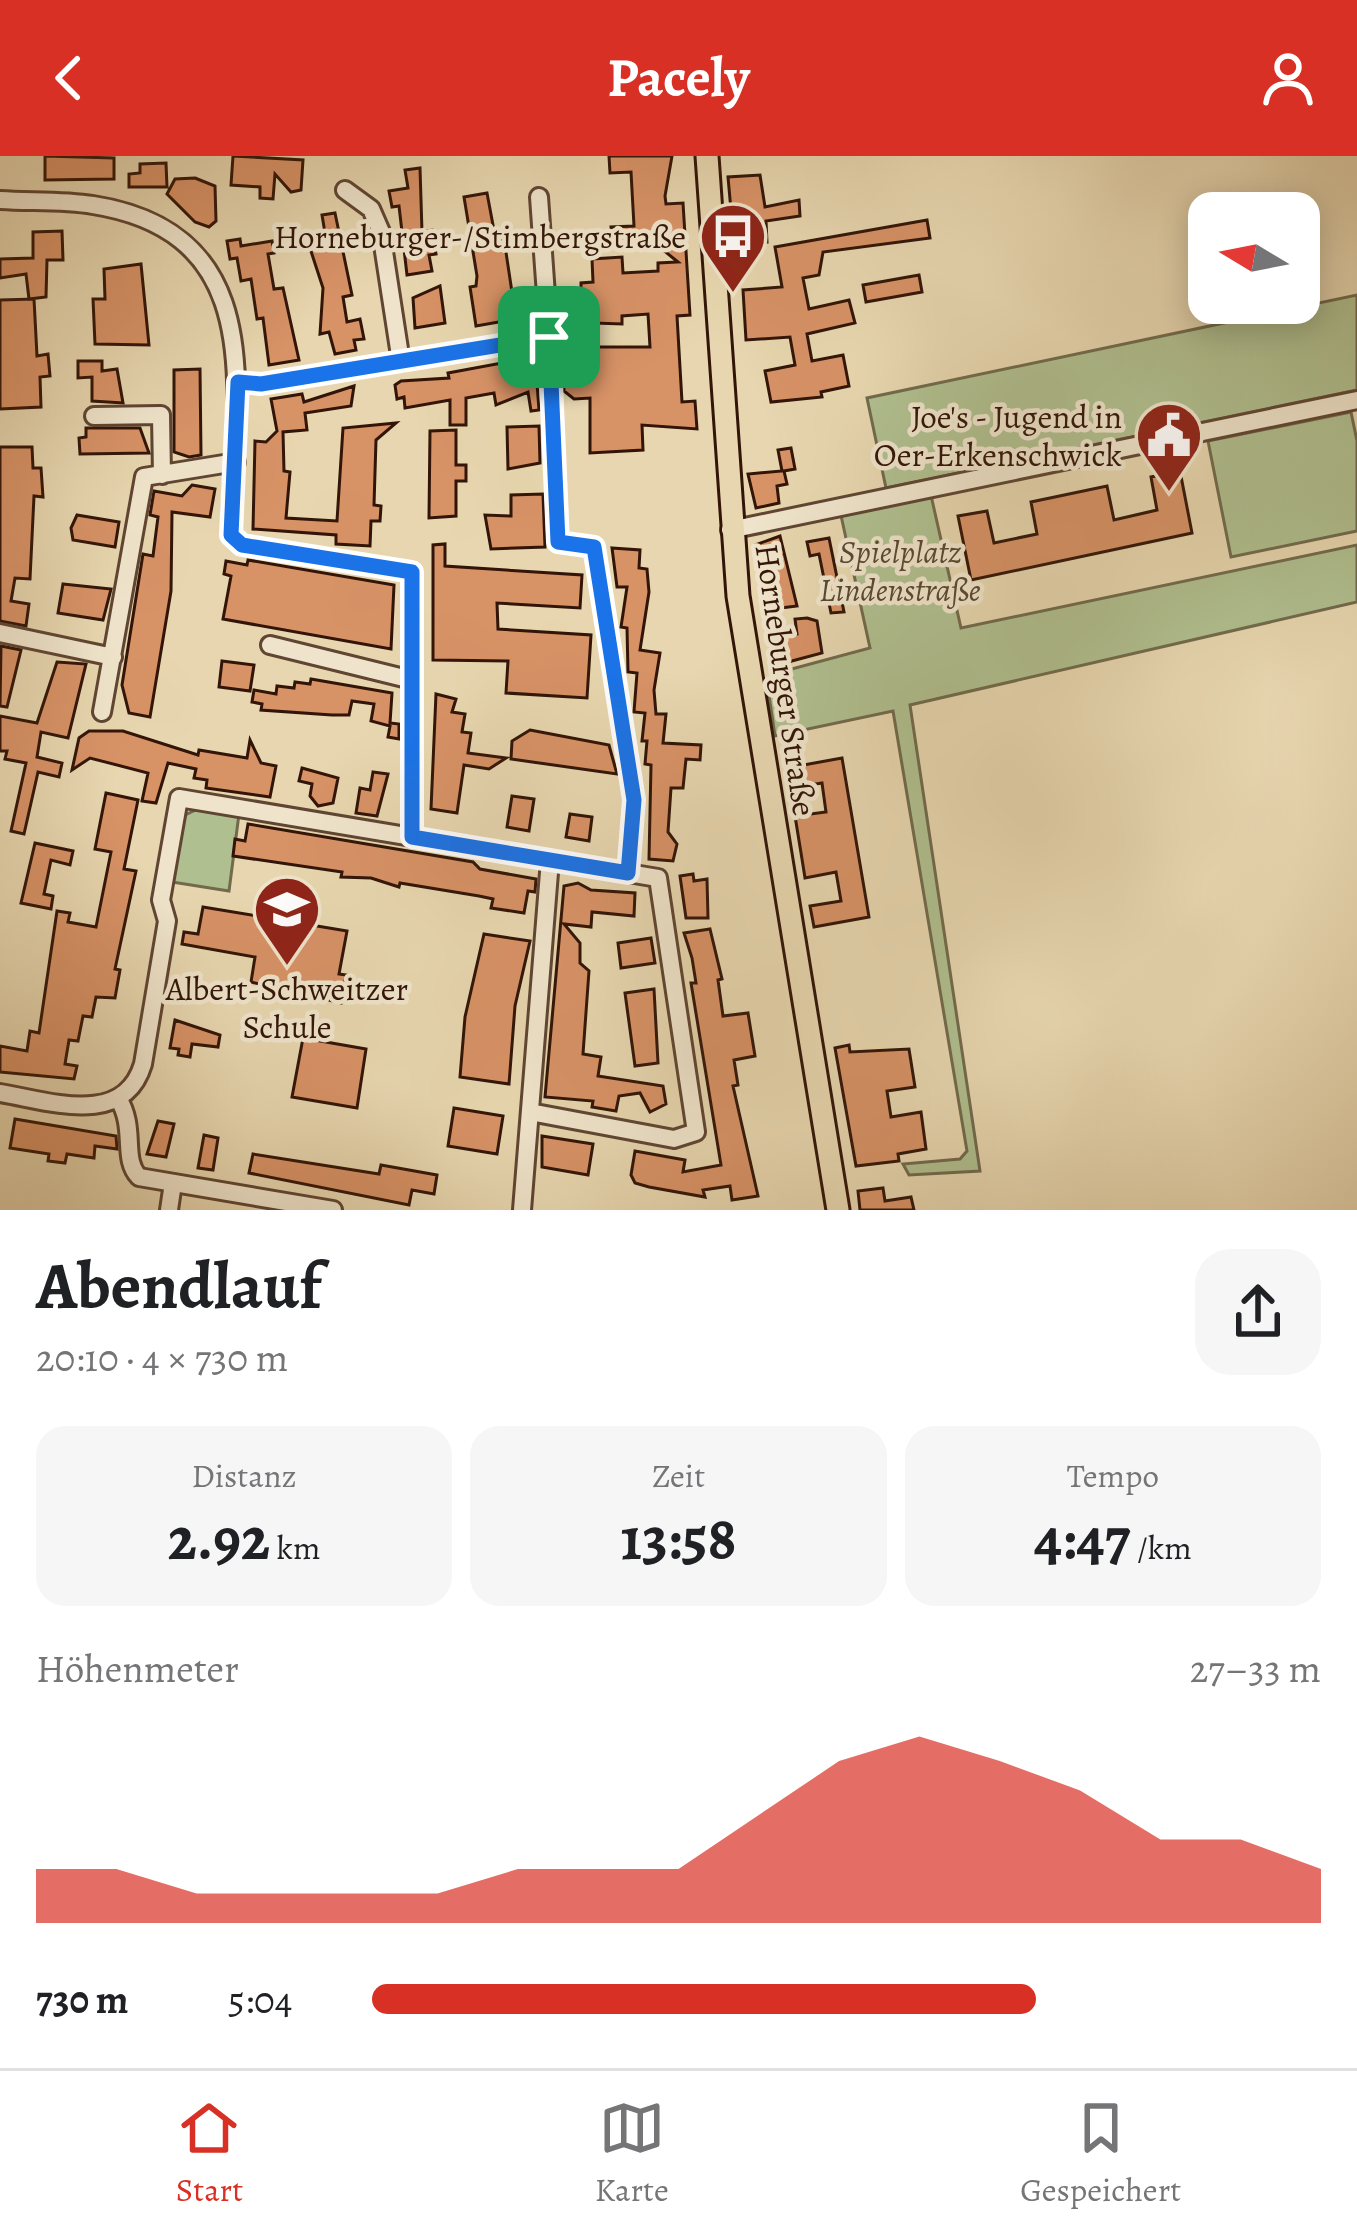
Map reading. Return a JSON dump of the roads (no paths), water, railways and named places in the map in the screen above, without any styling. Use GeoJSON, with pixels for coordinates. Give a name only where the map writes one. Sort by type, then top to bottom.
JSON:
{"type":"FeatureCollection","features":[{"type":"Feature","properties":{"kind":"main road","name":"Horneburger Straße"},"geometry":{"type":"LineString","coordinates":[[707,156],[730,530],[838,1210]]}},
{"type":"Feature","properties":{"kind":"street"},"geometry":{"type":"LineString","coordinates":[[345,190],[371,209],[381,232],[401,362]]}},
{"type":"Feature","properties":{"kind":"street"},"geometry":{"type":"LineString","coordinates":[[539,197],[558,542],[594,547],[634,800],[628,873]]}},
{"type":"Feature","properties":{"kind":"street"},"geometry":{"type":"LineString","coordinates":[[0,200],[94,205],[173,233],[192,249],[219,289],[235,331],[238,382],[231,535],[242,545],[412,572],[412,837]]}},
{"type":"Feature","properties":{"kind":"street"},"geometry":{"type":"LineString","coordinates":[[238,382],[261,384],[549,337]]}},
{"type":"Feature","properties":{"kind":"street"},"geometry":{"type":"LineString","coordinates":[[730,530],[1357,400]]}},
{"type":"Feature","properties":{"kind":"street"},"geometry":{"type":"LineString","coordinates":[[94,416],[161,415],[162,475]]}},
{"type":"Feature","properties":{"kind":"street"},"geometry":{"type":"LineString","coordinates":[[103,712],[144,477],[236,462]]}},
{"type":"Feature","properties":{"kind":"street"},"geometry":{"type":"LineString","coordinates":[[0,634],[113,657]]}},
{"type":"Feature","properties":{"kind":"street"},"geometry":{"type":"LineString","coordinates":[[270,645],[412,680]]}},
{"type":"Feature","properties":{"kind":"street"},"geometry":{"type":"LineString","coordinates":[[0,1094],[90,1107],[118,1098],[134,1085],[142,1064],[167,921],[160,900],[178,798],[658,878],[696,1132],[674,1139],[530,1112]]}},
{"type":"Feature","properties":{"kind":"street"},"geometry":{"type":"LineString","coordinates":[[521,1210],[550,860]]}},
{"type":"Feature","properties":{"kind":"street"},"geometry":{"type":"LineString","coordinates":[[118,1098],[131,1124],[132,1170],[139,1177],[333,1210]]}},
{"type":"Feature","properties":{"kind":"street"},"geometry":{"type":"LineString","coordinates":[[169,1210],[173,1183]]}},
{"type":"Feature","properties":{"kind":"place","name":"Horneburger-/Stimbergstraße"},"geometry":{"type":"Point","coordinates":[733,295]}},
{"type":"Feature","properties":{"kind":"place","name":"Joe's - Jugend in Oer-Erkenschwick"},"geometry":{"type":"Point","coordinates":[1169,494]}},
{"type":"Feature","properties":{"kind":"place","name":"Albert-Schweitzer Schule"},"geometry":{"type":"Point","coordinates":[287,968]}},
{"type":"Feature","properties":{"kind":"park label","name":"Spielplatz Lindenstraße"},"geometry":{"type":"Point","coordinates":[900,570]}}]}
